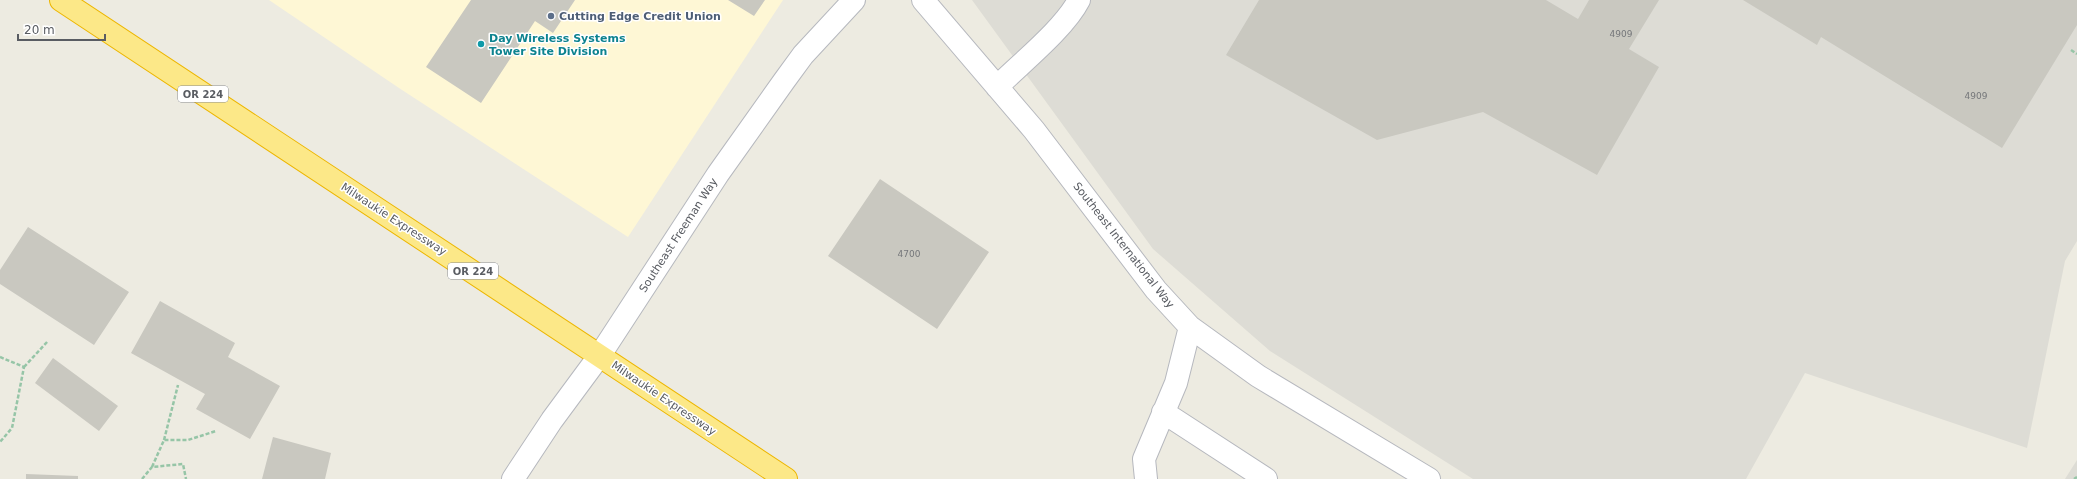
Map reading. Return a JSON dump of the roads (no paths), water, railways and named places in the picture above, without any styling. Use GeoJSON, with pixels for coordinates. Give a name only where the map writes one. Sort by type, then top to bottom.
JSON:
{"type":"FeatureCollection","features":[{"type":"Feature","properties":{"kind":"highway","name":"Milwaukie Expressway"},"geometry":{"type":"LineString","coordinates":[[61,0],[786,479]]}},
{"type":"Feature","properties":{"kind":"street","name":"Southeast Freeman Way"},"geometry":{"type":"LineString","coordinates":[[513,479],[552,420],[600,355],[718,174],[802,55],[854,0]]}},
{"type":"Feature","properties":{"kind":"street","name":"Southeast International Way"},"geometry":{"type":"LineString","coordinates":[[923,0],[1038,135],[1156,290],[1190,327],[1258,376],[1429,479]]}},
{"type":"Feature","properties":{"kind":"street"},"geometry":{"type":"LineString","coordinates":[[997,87],[1059,26],[1074,9],[1079,0]]}},
{"type":"Feature","properties":{"kind":"street"},"geometry":{"type":"LineString","coordinates":[[1146,479],[1144,459],[1176,383],[1190,327]]}},
{"type":"Feature","properties":{"kind":"street"},"geometry":{"type":"LineString","coordinates":[[1163,412],[1266,479]]}},
{"type":"Feature","properties":{"kind":"place","name":"Cutting Edge Credit Union"},"geometry":{"type":"Point","coordinates":[551,16]}},
{"type":"Feature","properties":{"kind":"place","name":"Day Wireless Systems Tower Site Division"},"geometry":{"type":"Point","coordinates":[481,44]}}]}
